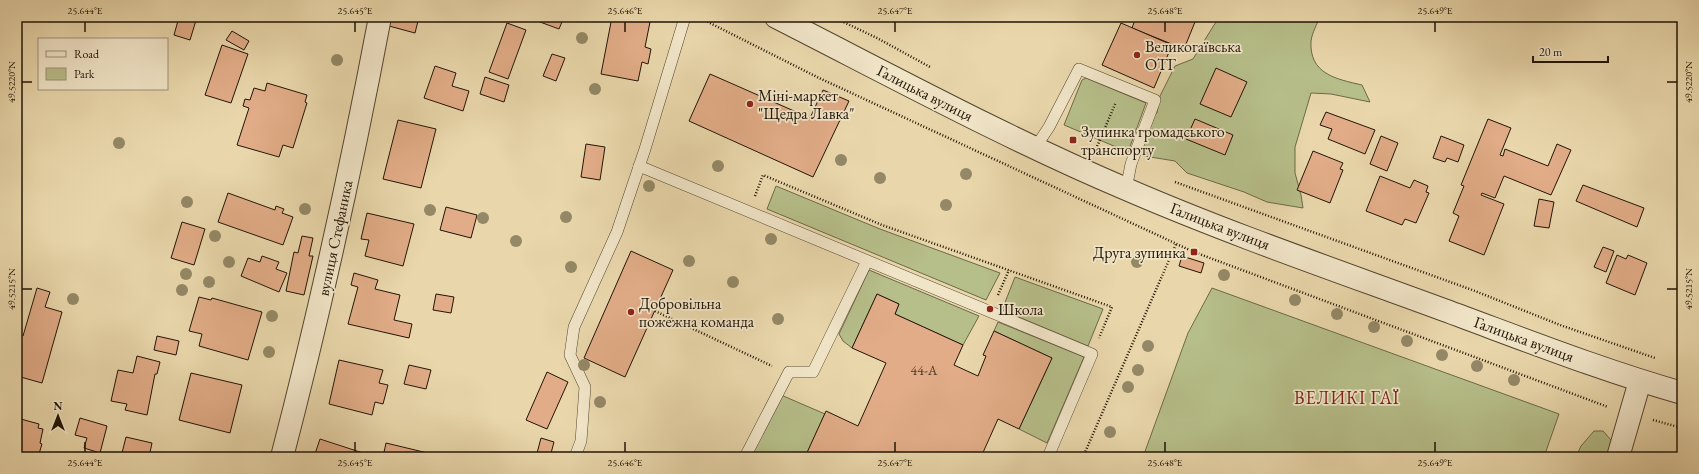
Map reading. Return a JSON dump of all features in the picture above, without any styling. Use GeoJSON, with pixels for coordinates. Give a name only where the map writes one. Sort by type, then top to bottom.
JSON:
{"type":"FeatureCollection","features":[{"type":"Feature","properties":{"kind":"street","name":"вулиця Стефаника"},"geometry":{"type":"LineString","coordinates":[[282,457],[309,353],[328,269],[356,140],[380,17]]}},
{"type":"Feature","properties":{"kind":"street","name":"Галицька вулиця"},"geometry":{"type":"LineString","coordinates":[[776,17],[1035,148],[1126,189],[1302,258],[1640,381],[1682,393]]}},
{"type":"Feature","properties":{"kind":"street"},"geometry":{"type":"LineString","coordinates":[[1618,457],[1640,381]]}},
{"type":"Feature","properties":{"kind":"lane"},"geometry":{"type":"LineString","coordinates":[[575,457],[581,441],[585,388],[570,355],[574,327],[617,232],[685,17]]}},
{"type":"Feature","properties":{"kind":"lane"},"geometry":{"type":"LineString","coordinates":[[1035,148],[1049,127],[1079,69],[1155,100],[1131,164],[1126,189]]}},
{"type":"Feature","properties":{"kind":"lane"},"geometry":{"type":"LineString","coordinates":[[639,166],[1092,354],[1048,457]]}},
{"type":"Feature","properties":{"kind":"lane"},"geometry":{"type":"LineString","coordinates":[[745,457],[789,372],[813,372],[867,261]]}},
{"type":"Feature","properties":{"kind":"path"},"geometry":{"type":"LineString","coordinates":[[833,17],[877,38],[936,70]]}},
{"type":"Feature","properties":{"kind":"path"},"geometry":{"type":"LineString","coordinates":[[1096,149],[1122,87]]}},
{"type":"Feature","properties":{"kind":"path"},"geometry":{"type":"LineString","coordinates":[[1090,147],[1131,164]]}},
{"type":"Feature","properties":{"kind":"path"},"geometry":{"type":"LineString","coordinates":[[749,211],[763,175],[882,225],[1112,307],[1092,354]]}},
{"type":"Feature","properties":{"kind":"path"},"geometry":{"type":"LineString","coordinates":[[1170,180],[1475,291],[1560,325],[1662,360]]}},
{"type":"Feature","properties":{"kind":"path"},"geometry":{"type":"LineString","coordinates":[[1083,457],[1176,244]]}},
{"type":"Feature","properties":{"kind":"path"},"geometry":{"type":"LineString","coordinates":[[991,312],[1009,270]]}},
{"type":"Feature","properties":{"kind":"path"},"geometry":{"type":"LineString","coordinates":[[655,311],[779,369]]}},
{"type":"Feature","properties":{"kind":"green space"},"geometry":{"type":"Polygon","coordinates":[[[1220,17],[1320,17],[1313,32],[1311,41],[1314,61],[1319,68],[1334,77],[1362,85],[1370,102],[1331,94],[1311,93],[1295,147],[1295,173],[1303,208],[1267,202],[1244,192],[1187,173],[1175,161],[1138,155],[1145,119],[1157,113],[1160,96],[1175,66],[1193,59],[1220,17]]]}},
{"type":"Feature","properties":{"kind":"green space"},"geometry":{"type":"Polygon","coordinates":[[[1086,78],[1146,103],[1128,152],[1064,125],[1082,80],[1086,78]]]}},
{"type":"Feature","properties":{"kind":"green space"},"geometry":{"type":"Polygon","coordinates":[[[776,186],[880,229],[1000,273],[986,300],[767,209],[776,186]]]}},
{"type":"Feature","properties":{"kind":"green space"},"geometry":{"type":"Polygon","coordinates":[[[869,270],[979,316],[963,345],[895,314],[899,304],[877,294],[852,348],[843,341],[839,334],[869,270]]]}},
{"type":"Feature","properties":{"kind":"green space"},"geometry":{"type":"Polygon","coordinates":[[[1015,277],[1103,309],[1088,346],[1002,310],[1015,277]]]}},
{"type":"Feature","properties":{"kind":"green space"},"geometry":{"type":"Polygon","coordinates":[[[1212,288],[1559,414],[1544,457],[1143,457],[1188,333],[1212,288]]]}},
{"type":"Feature","properties":{"kind":"green space"},"geometry":{"type":"Polygon","coordinates":[[[998,322],[1084,357],[1047,443],[1019,429],[1052,358],[994,331],[998,322]]]}},
{"type":"Feature","properties":{"kind":"green space"},"geometry":{"type":"Polygon","coordinates":[[[781,395],[825,414],[805,457],[751,457],[781,395]]]}},
{"type":"Feature","properties":{"kind":"green space"},"geometry":{"type":"Polygon","coordinates":[[[1594,431],[1603,431],[1611,440],[1636,457],[1576,457],[1581,446],[1594,431]]]}},
{"type":"Feature","properties":{"kind":"building"},"geometry":{"type":"Polygon","coordinates":[[[179,17],[197,17],[190,40],[174,35],[179,17]]]}},
{"type":"Feature","properties":{"kind":"building"},"geometry":{"type":"Polygon","coordinates":[[[391,17],[419,17],[415,33],[389,26],[391,17]]]}},
{"type":"Feature","properties":{"kind":"building"},"geometry":{"type":"Polygon","coordinates":[[[542,17],[564,17],[559,29],[540,22],[542,17]]]}},
{"type":"Feature","properties":{"kind":"building"},"geometry":{"type":"Polygon","coordinates":[[[612,17],[625,17],[650,22],[645,47],[651,49],[648,64],[642,62],[638,81],[601,74],[612,17]]]}},
{"type":"Feature","properties":{"kind":"building"},"geometry":{"type":"Polygon","coordinates":[[[1136,17],[1197,17],[1184,49],[1132,28],[1136,17]]]}},
{"type":"Feature","properties":{"kind":"building"},"geometry":{"type":"Polygon","coordinates":[[[507,23],[526,30],[508,79],[489,72],[507,23]]]}},
{"type":"Feature","properties":{"kind":"building","name":"Великогаївська ОТГ"},"geometry":{"type":"Polygon","coordinates":[[[1121,23],[1172,45],[1154,88],[1102,65],[1121,23]]]}},
{"type":"Feature","properties":{"kind":"building"},"geometry":{"type":"Polygon","coordinates":[[[232,31],[249,41],[244,50],[226,40],[232,31]]]}},
{"type":"Feature","properties":{"kind":"building"},"geometry":{"type":"Polygon","coordinates":[[[222,45],[248,54],[231,103],[205,95],[222,45]]]}},
{"type":"Feature","properties":{"kind":"building"},"geometry":{"type":"Polygon","coordinates":[[[552,54],[565,58],[556,81],[543,76],[552,54]]]}},
{"type":"Feature","properties":{"kind":"building"},"geometry":{"type":"Polygon","coordinates":[[[435,66],[456,73],[452,86],[469,91],[463,111],[424,98],[435,66]]]}},
{"type":"Feature","properties":{"kind":"building"},"geometry":{"type":"Polygon","coordinates":[[[1216,68],[1247,82],[1231,117],[1200,104],[1216,68]]]}},
{"type":"Feature","properties":{"kind":"building"},"geometry":{"type":"Polygon","coordinates":[[[710,74],[810,118],[823,90],[849,101],[813,177],[689,121],[710,74]]]}},
{"type":"Feature","properties":{"kind":"building"},"geometry":{"type":"Polygon","coordinates":[[[485,77],[509,85],[504,102],[480,94],[485,77]]]}},
{"type":"Feature","properties":{"kind":"building"},"geometry":{"type":"Polygon","coordinates":[[[267,83],[307,95],[305,102],[307,103],[293,148],[283,145],[279,157],[237,145],[249,108],[243,106],[245,99],[250,100],[254,88],[265,91],[267,83]]]}},
{"type":"Feature","properties":{"kind":"building"},"geometry":{"type":"Polygon","coordinates":[[[1326,112],[1375,130],[1365,154],[1328,139],[1332,129],[1320,125],[1326,112]]]}},
{"type":"Feature","properties":{"kind":"building"},"geometry":{"type":"Polygon","coordinates":[[[1195,119],[1233,135],[1225,155],[1186,139],[1195,119]]]}},
{"type":"Feature","properties":{"kind":"building"},"geometry":{"type":"Polygon","coordinates":[[[1488,119],[1511,128],[1500,155],[1503,156],[1505,149],[1548,166],[1557,144],[1571,150],[1551,195],[1504,176],[1495,198],[1482,193],[1481,195],[1504,204],[1484,255],[1449,241],[1459,216],[1453,213],[1464,186],[1461,185],[1488,119]]]}},
{"type":"Feature","properties":{"kind":"building"},"geometry":{"type":"Polygon","coordinates":[[[398,120],[436,129],[421,188],[383,179],[398,120]]]}},
{"type":"Feature","properties":{"kind":"building"},"geometry":{"type":"Polygon","coordinates":[[[1381,136],[1398,143],[1387,171],[1370,164],[1381,136]]]}},
{"type":"Feature","properties":{"kind":"building"},"geometry":{"type":"Polygon","coordinates":[[[1441,136],[1464,145],[1458,162],[1447,158],[1445,162],[1433,158],[1441,136]]]}},
{"type":"Feature","properties":{"kind":"building"},"geometry":{"type":"Polygon","coordinates":[[[586,144],[605,147],[600,180],[581,177],[586,144]]]}},
{"type":"Feature","properties":{"kind":"building"},"geometry":{"type":"Polygon","coordinates":[[[1313,151],[1343,163],[1340,169],[1343,170],[1330,203],[1297,190],[1313,151]]]}},
{"type":"Feature","properties":{"kind":"building"},"geometry":{"type":"Polygon","coordinates":[[[1380,176],[1410,188],[1414,180],[1428,186],[1426,192],[1429,193],[1416,223],[1405,219],[1402,225],[1366,211],[1380,176]]]}},
{"type":"Feature","properties":{"kind":"building"},"geometry":{"type":"Polygon","coordinates":[[[1583,185],[1644,208],[1637,227],[1576,201],[1583,185]]]}},
{"type":"Feature","properties":{"kind":"building"},"geometry":{"type":"Polygon","coordinates":[[[228,193],[275,210],[276,206],[284,209],[282,213],[293,217],[283,245],[218,222],[228,193]]]}},
{"type":"Feature","properties":{"kind":"building"},"geometry":{"type":"Polygon","coordinates":[[[1539,199],[1554,202],[1549,228],[1534,226],[1539,199]]]}},
{"type":"Feature","properties":{"kind":"building"},"geometry":{"type":"Polygon","coordinates":[[[446,207],[477,215],[471,238],[440,230],[446,207]]]}},
{"type":"Feature","properties":{"kind":"building"},"geometry":{"type":"Polygon","coordinates":[[[367,213],[414,224],[403,266],[365,256],[369,240],[361,239],[367,213]]]}},
{"type":"Feature","properties":{"kind":"building"},"geometry":{"type":"Polygon","coordinates":[[[182,222],[205,229],[194,265],[171,258],[182,222]]]}},
{"type":"Feature","properties":{"kind":"building"},"geometry":{"type":"Polygon","coordinates":[[[302,236],[313,238],[309,256],[313,256],[304,295],[286,291],[294,252],[298,253],[302,236]]]}},
{"type":"Feature","properties":{"kind":"building"},"geometry":{"type":"Polygon","coordinates":[[[1603,247],[1614,251],[1606,272],[1594,267],[1603,247]]]}},
{"type":"Feature","properties":{"kind":"building"},"geometry":{"type":"Polygon","coordinates":[[[631,251],[673,270],[625,377],[584,358],[631,251]]]}},
{"type":"Feature","properties":{"kind":"building"},"geometry":{"type":"Polygon","coordinates":[[[1617,255],[1626,259],[1628,255],[1647,263],[1635,295],[1606,283],[1617,255]]]}},
{"type":"Feature","properties":{"kind":"building"},"geometry":{"type":"Polygon","coordinates":[[[262,256],[279,262],[276,269],[287,273],[279,292],[241,276],[248,258],[260,262],[262,256]]]}},
{"type":"Feature","properties":{"kind":"building"},"geometry":{"type":"Polygon","coordinates":[[[1182,256],[1204,263],[1201,273],[1179,266],[1182,256]]]}},
{"type":"Feature","properties":{"kind":"building"},"geometry":{"type":"Polygon","coordinates":[[[354,273],[378,280],[375,289],[400,295],[394,320],[412,324],[409,338],[348,324],[358,287],[351,285],[354,273]]]}},
{"type":"Feature","properties":{"kind":"building"},"geometry":{"type":"Polygon","coordinates":[[[37,288],[50,292],[45,307],[62,312],[42,383],[17,376],[17,335],[23,336],[37,288]]]}},
{"type":"Feature","properties":{"kind":"building"},"geometry":{"type":"Polygon","coordinates":[[[436,294],[454,297],[451,313],[433,310],[436,294]]]}},
{"type":"Feature","properties":{"kind":"building"},"geometry":{"type":"Polygon","coordinates":[[[877,294],[899,304],[895,314],[963,345],[954,365],[978,376],[986,356],[983,355],[994,331],[1052,358],[1019,429],[998,419],[981,457],[805,457],[826,411],[858,426],[886,363],[852,348],[877,294]]]}},
{"type":"Feature","properties":{"kind":"building"},"geometry":{"type":"Polygon","coordinates":[[[199,297],[211,300],[212,298],[262,312],[248,360],[199,346],[202,334],[189,331],[199,297]]]}},
{"type":"Feature","properties":{"kind":"building"},"geometry":{"type":"Polygon","coordinates":[[[157,336],[179,341],[176,355],[154,350],[157,336]]]}},
{"type":"Feature","properties":{"kind":"building"},"geometry":{"type":"Polygon","coordinates":[[[137,356],[160,362],[157,374],[155,374],[147,415],[125,410],[127,404],[111,401],[118,370],[133,373],[137,356]]]}},
{"type":"Feature","properties":{"kind":"building"},"geometry":{"type":"Polygon","coordinates":[[[339,360],[383,370],[379,383],[388,385],[383,404],[375,402],[372,415],[329,404],[339,360]]]}},
{"type":"Feature","properties":{"kind":"building"},"geometry":{"type":"Polygon","coordinates":[[[409,365],[431,370],[426,389],[404,384],[409,365]]]}},
{"type":"Feature","properties":{"kind":"building"},"geometry":{"type":"Polygon","coordinates":[[[547,372],[568,382],[547,429],[526,420],[547,372]]]}},
{"type":"Feature","properties":{"kind":"building"},"geometry":{"type":"Polygon","coordinates":[[[191,373],[242,385],[230,433],[179,420],[191,373]]]}},
{"type":"Feature","properties":{"kind":"building"},"geometry":{"type":"Polygon","coordinates":[[[17,418],[39,424],[38,428],[43,429],[40,443],[42,444],[38,457],[17,457],[17,418]]]}},
{"type":"Feature","properties":{"kind":"building"},"geometry":{"type":"Polygon","coordinates":[[[80,418],[107,426],[100,453],[84,448],[87,438],[75,435],[80,418]]]}},
{"type":"Feature","properties":{"kind":"building"},"geometry":{"type":"Polygon","coordinates":[[[126,437],[152,443],[149,457],[121,457],[126,437]]]}},
{"type":"Feature","properties":{"kind":"building"},"geometry":{"type":"Polygon","coordinates":[[[541,438],[554,442],[550,457],[536,457],[541,438]]]}},
{"type":"Feature","properties":{"kind":"building"},"geometry":{"type":"Polygon","coordinates":[[[320,439],[363,453],[362,457],[314,457],[320,439]]]}},
{"type":"Feature","properties":{"kind":"building"},"geometry":{"type":"Polygon","coordinates":[[[386,443],[436,455],[436,457],[383,457],[386,443]]]}},
{"type":"Feature","properties":{"kind":"place","name":"Великогаївська ОТГ"},"geometry":{"type":"Point","coordinates":[1137,55]}},
{"type":"Feature","properties":{"kind":"place","name":"Міні-маркет \"Щедра Лавка\""},"geometry":{"type":"Point","coordinates":[750,104]}},
{"type":"Feature","properties":{"kind":"place","name":"Зупинка громадського транспорту"},"geometry":{"type":"Point","coordinates":[1073,140]}},
{"type":"Feature","properties":{"kind":"place","name":"Друга зупинка"},"geometry":{"type":"Point","coordinates":[1194,252]}},
{"type":"Feature","properties":{"kind":"place","name":"Школа"},"geometry":{"type":"Point","coordinates":[990,309]}},
{"type":"Feature","properties":{"kind":"place","name":"Добровільна пожежна команда"},"geometry":{"type":"Point","coordinates":[631,312]}},
{"type":"Feature","properties":{"kind":"district","name":"ВЕЛИКІ ГАЇ"},"geometry":{"type":"Point","coordinates":[1347,397]}}]}
